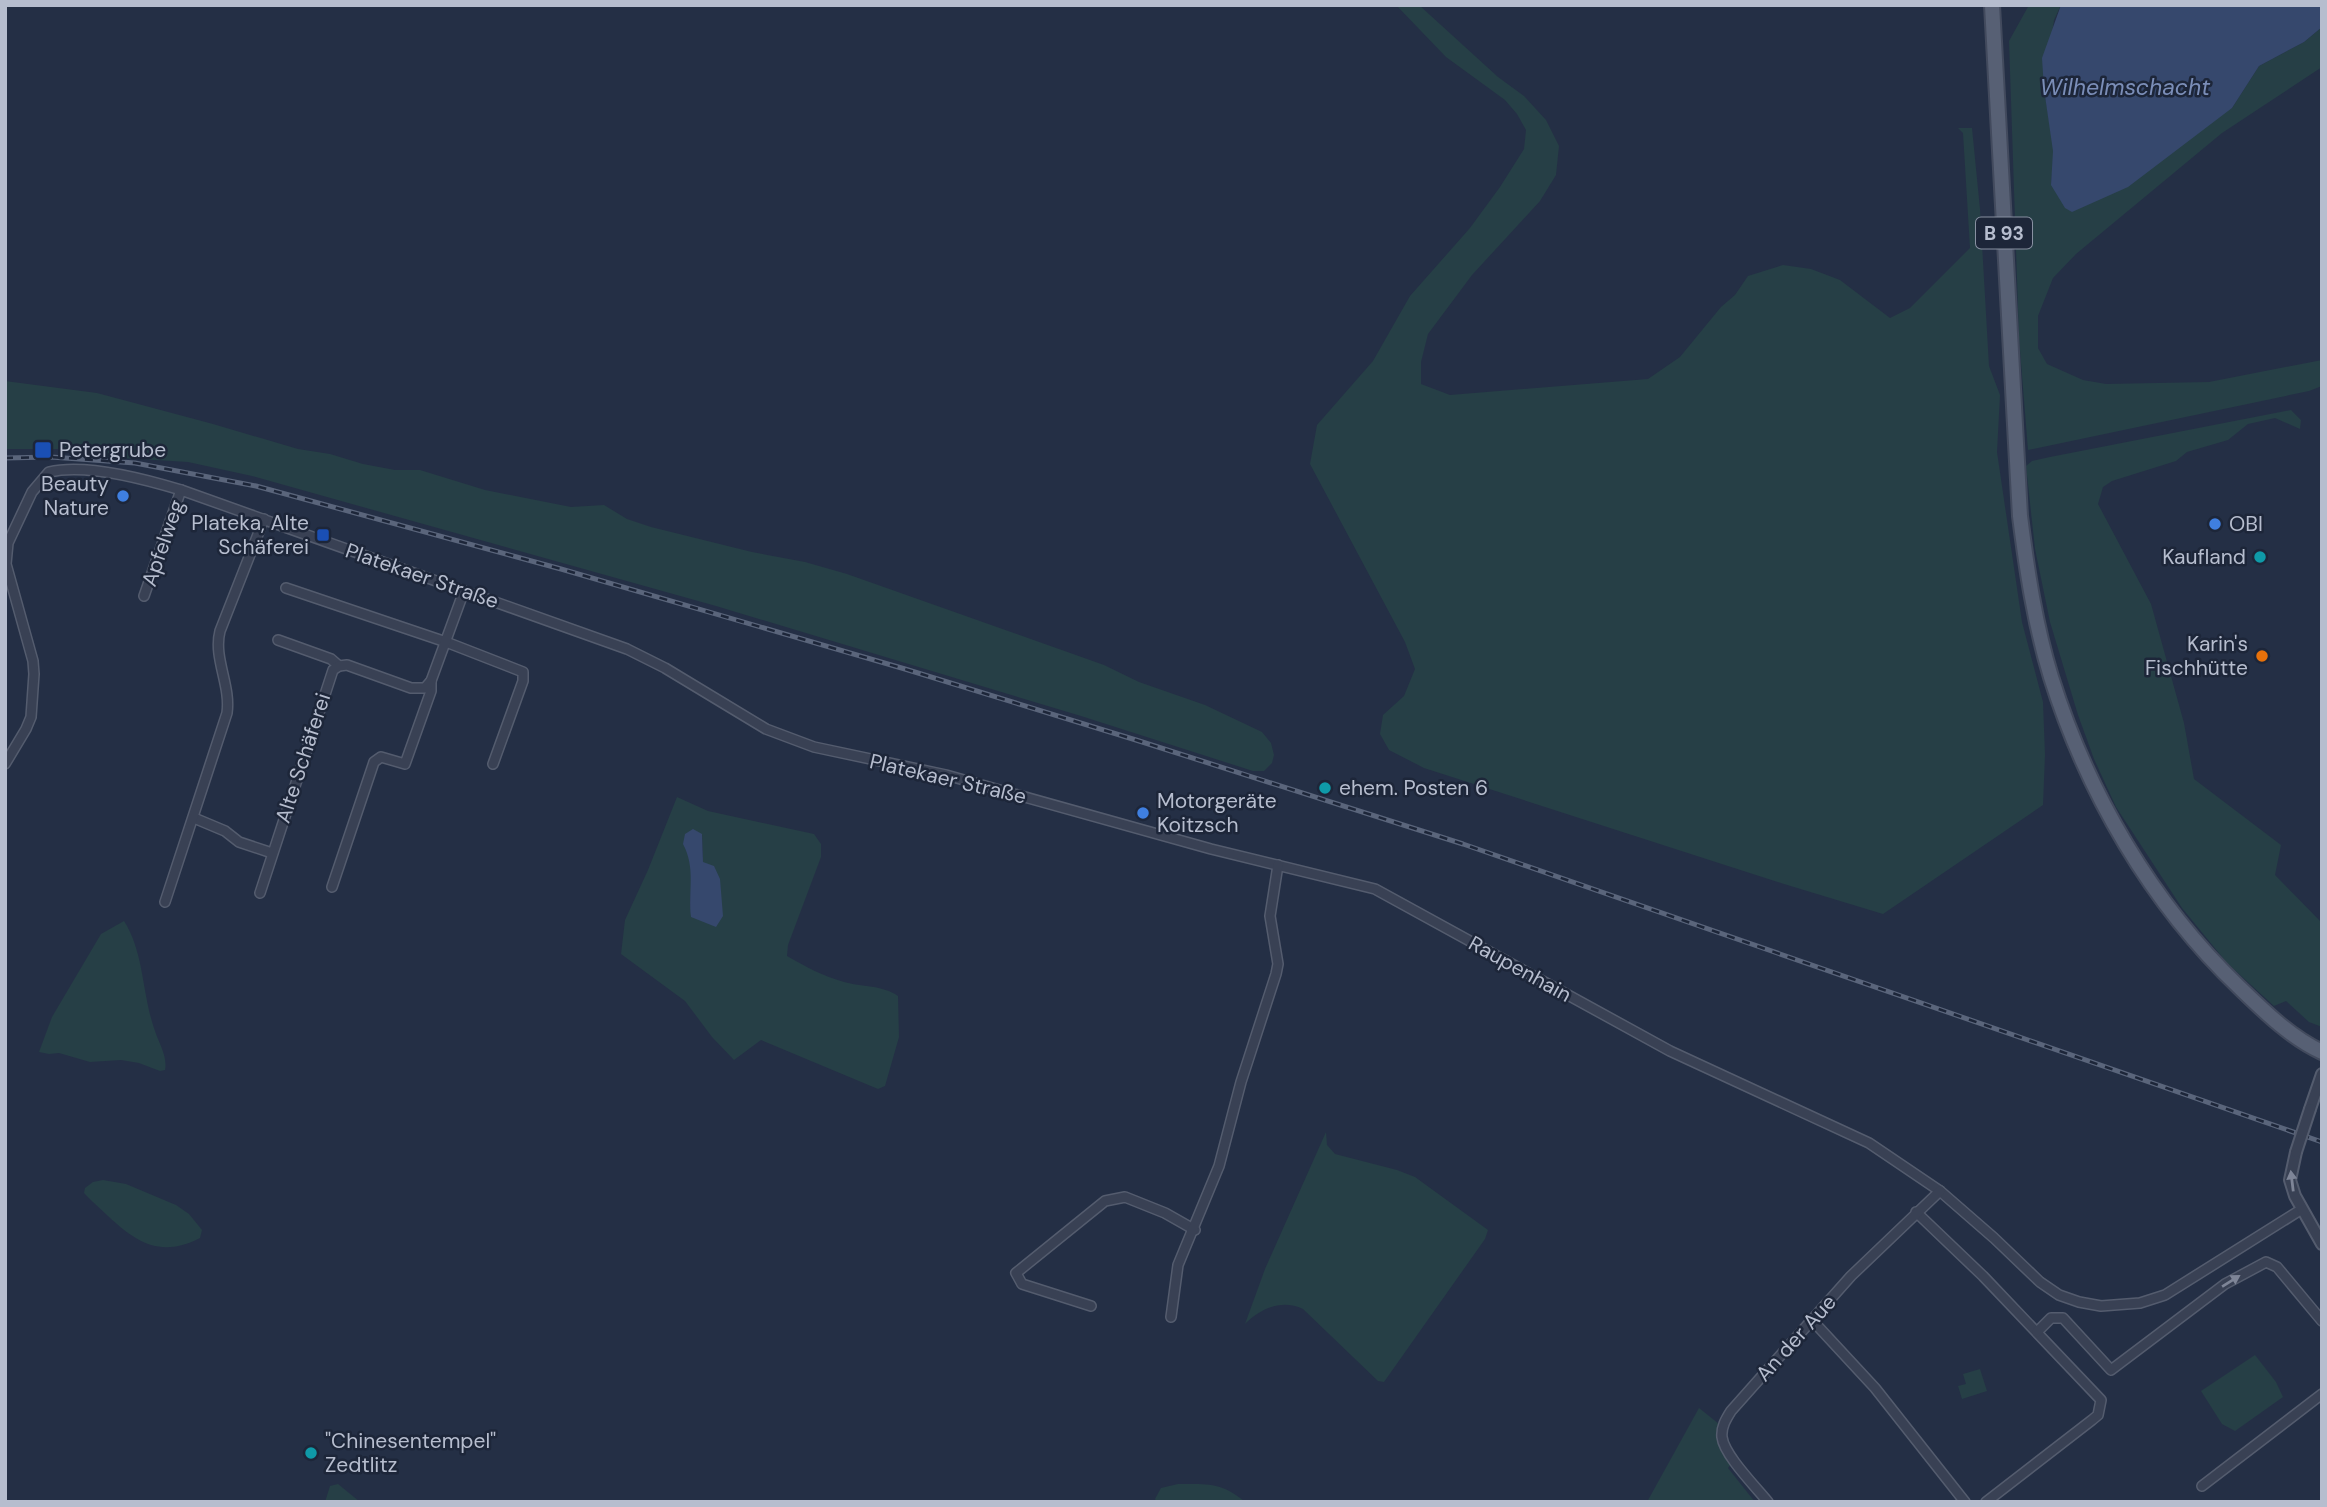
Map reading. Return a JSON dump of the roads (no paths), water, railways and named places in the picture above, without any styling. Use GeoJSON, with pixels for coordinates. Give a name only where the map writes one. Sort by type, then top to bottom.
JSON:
{"type":"FeatureCollection","features":[{"type":"Feature","properties":{"kind":"main road","name":"B 93"},"geometry":{"type":"LineString","coordinates":[[1992,5],[2020,516],[2027,575],[2051,676],[2081,758],[2115,827],[2134,857],[2196,941],[2222,971],[2303,1043],[2322,1052]]}},
{"type":"Feature","properties":{"kind":"street","name":"Platekaer Straße"},"geometry":{"type":"LineString","coordinates":[[5,764],[31,717],[34,674],[26,631],[8,587],[6,542],[40,480],[49,472],[76,470],[130,476],[181,490],[557,623],[647,658],[743,717],[780,735],[836,753],[946,775],[1082,814]]}},
{"type":"Feature","properties":{"kind":"street","name":"Apfelweg"},"geometry":{"type":"LineString","coordinates":[[144,596],[181,490]]}},
{"type":"Feature","properties":{"kind":"street"},"geometry":{"type":"LineString","coordinates":[[165,902],[225,723],[228,704],[218,650],[220,631],[264,519]]}},
{"type":"Feature","properties":{"kind":"street"},"geometry":{"type":"LineString","coordinates":[[286,587],[446,642],[523,672],[523,681],[493,764]]}},
{"type":"Feature","properties":{"kind":"street"},"geometry":{"type":"LineString","coordinates":[[331,887],[374,762],[381,757],[405,764],[431,691],[430,681],[464,591]]}},
{"type":"Feature","properties":{"kind":"street","name":"Alte Schäferei"},"geometry":{"type":"LineString","coordinates":[[278,640],[331,659],[339,666],[356,668],[411,688],[425,688],[430,681]]}},
{"type":"Feature","properties":{"kind":"street","name":"Alte Schäferei"},"geometry":{"type":"LineString","coordinates":[[260,893],[329,676],[339,666]]}},
{"type":"Feature","properties":{"kind":"street","name":"Raupenhain"},"geometry":{"type":"LineString","coordinates":[[1082,814],[1375,889],[1670,1051],[1849,1132],[1890,1156],[1940,1191],[2040,1282],[2059,1295],[2079,1302],[2101,1306],[2140,1303],[2165,1295],[2302,1209]]}},
{"type":"Feature","properties":{"kind":"street"},"geometry":{"type":"LineString","coordinates":[[194,818],[225,831],[239,842],[272,853]]}},
{"type":"Feature","properties":{"kind":"street"},"geometry":{"type":"LineString","coordinates":[[1171,1317],[1178,1265],[1195,1230],[1219,1166],[1241,1082],[1276,974],[1278,964],[1270,916],[1278,865]]}},
{"type":"Feature","properties":{"kind":"street"},"geometry":{"type":"LineString","coordinates":[[2322,1074],[2296,1152],[2290,1180],[2302,1209],[2322,1244]]}},
{"type":"Feature","properties":{"kind":"street","name":"An der Aue"},"geometry":{"type":"LineString","coordinates":[[1768,1502],[1728,1451],[1722,1438],[1724,1423],[1731,1411],[1851,1276],[1940,1191]]}},
{"type":"Feature","properties":{"kind":"street"},"geometry":{"type":"LineString","coordinates":[[1091,1306],[1021,1284],[1016,1273],[1105,1200],[1125,1197],[1166,1213],[1195,1230]]}},
{"type":"Feature","properties":{"kind":"street"},"geometry":{"type":"LineString","coordinates":[[1916,1212],[1983,1276],[2101,1400],[2098,1415],[1986,1502]]}},
{"type":"Feature","properties":{"kind":"street"},"geometry":{"type":"LineString","coordinates":[[2036,1332],[2051,1318],[2063,1318],[2111,1370],[2225,1284],[2261,1263],[2271,1262],[2322,1321]]}},
{"type":"Feature","properties":{"kind":"street"},"geometry":{"type":"LineString","coordinates":[[1812,1320],[1875,1388],[1965,1502]]}},
{"type":"Feature","properties":{"kind":"street"},"geometry":{"type":"LineString","coordinates":[[2202,1486],[2322,1394]]}},
{"type":"Feature","properties":{"kind":"water","name":"Wilhelmschacht"},"geometry":{"type":"Polygon","coordinates":[[[2061,5],[2322,5],[2322,27],[2304,42],[2259,66],[2232,108],[2128,187],[2072,212],[2065,208],[2051,185],[2053,151],[2042,58],[2061,5]]]}},
{"type":"Feature","properties":{"kind":"water"},"geometry":{"type":"Polygon","coordinates":[[[693,829],[702,834],[703,862],[714,866],[720,879],[723,916],[716,927],[691,917],[690,871],[683,844],[685,834],[693,829]]]}},
{"type":"Feature","properties":{"kind":"railway"},"geometry":{"type":"LineString","coordinates":[[5,458],[51,457],[135,463],[256,486],[561,569],[905,669],[1463,844],[2322,1142]]}},
{"type":"Feature","properties":{"kind":"place","name":"Petergrube"},"geometry":{"type":"Point","coordinates":[43,450]}},
{"type":"Feature","properties":{"kind":"place","name":"Beauty Nature"},"geometry":{"type":"Point","coordinates":[123,496]}},
{"type":"Feature","properties":{"kind":"place","name":"OBI"},"geometry":{"type":"Point","coordinates":[2215,524]}},
{"type":"Feature","properties":{"kind":"place","name":"Plateka, Alte Schäferei"},"geometry":{"type":"Point","coordinates":[323,535]}},
{"type":"Feature","properties":{"kind":"place","name":"Kaufland"},"geometry":{"type":"Point","coordinates":[2260,557]}},
{"type":"Feature","properties":{"kind":"place","name":"Karin's Fischhütte"},"geometry":{"type":"Point","coordinates":[2262,656]}},
{"type":"Feature","properties":{"kind":"place","name":"ehem. Posten 6"},"geometry":{"type":"Point","coordinates":[1325,788]}},
{"type":"Feature","properties":{"kind":"place","name":"Motorgeräte Koitzsch"},"geometry":{"type":"Point","coordinates":[1143,813]}},
{"type":"Feature","properties":{"kind":"place","name":"\"Chinesentempel\" Zedtlitz"},"geometry":{"type":"Point","coordinates":[311,1453]}}]}
